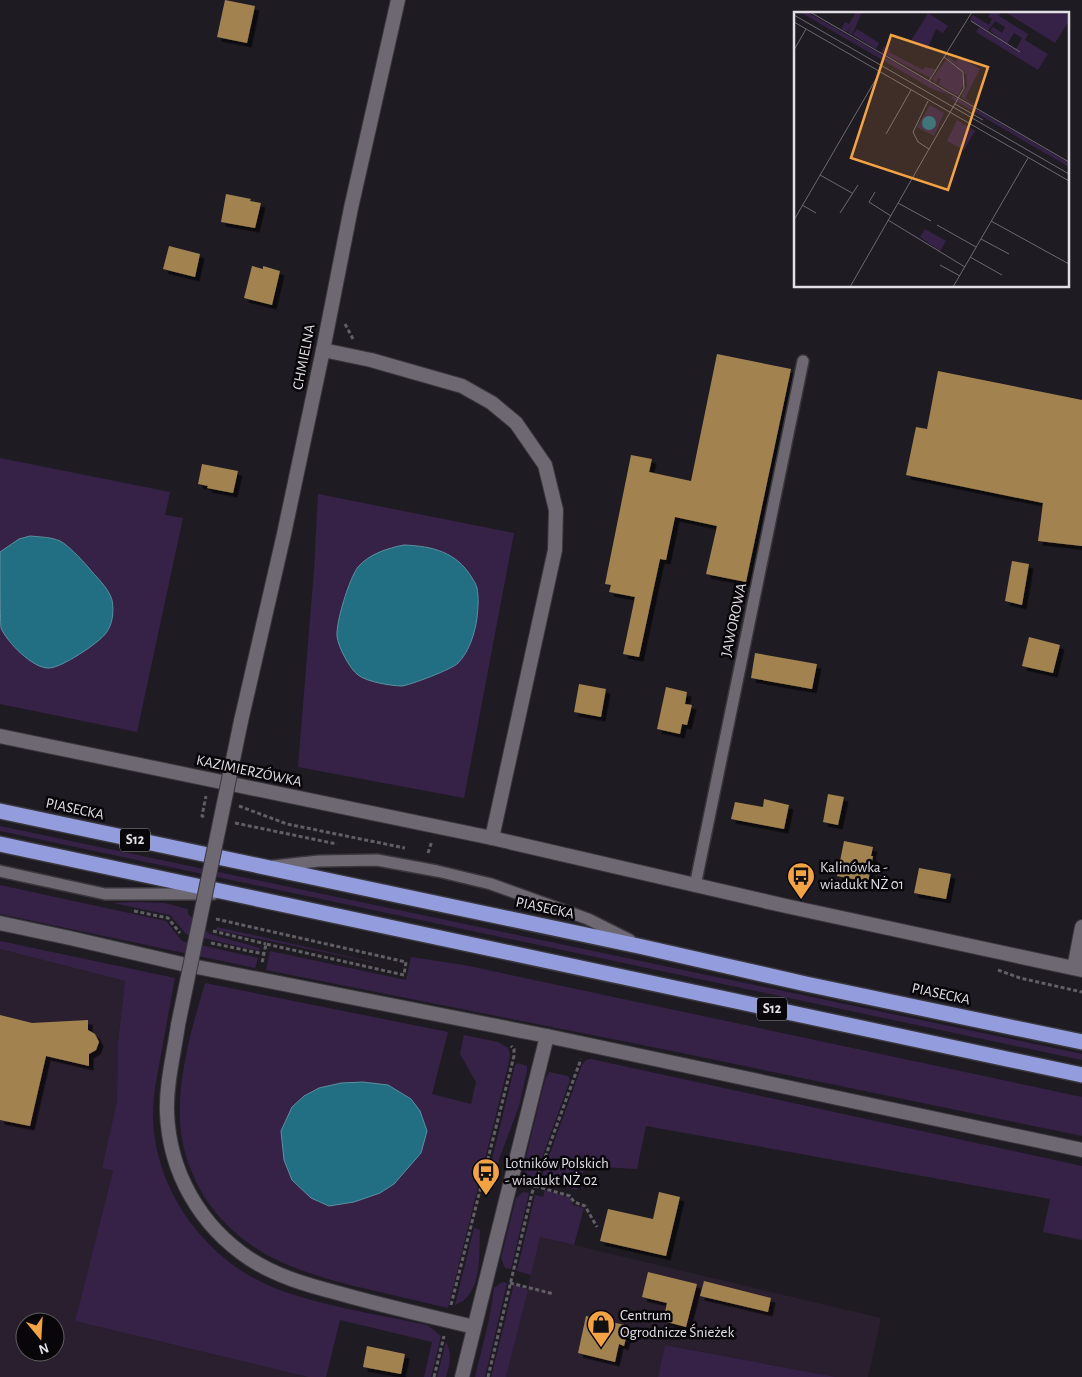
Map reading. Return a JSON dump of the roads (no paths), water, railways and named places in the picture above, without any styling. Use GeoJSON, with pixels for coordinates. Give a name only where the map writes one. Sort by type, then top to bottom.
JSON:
{"type":"FeatureCollection","features":[{"type":"Feature","properties":{"kind":"highway","name":"PIASECKA"},"geometry":{"type":"LineString","coordinates":[[0,811],[1082,1042]]}},
{"type":"Feature","properties":{"kind":"highway","name":"S12"},"geometry":{"type":"LineString","coordinates":[[0,844],[1082,1075]]}},
{"type":"Feature","properties":{"kind":"street","name":"CHMIELNA"},"geometry":{"type":"LineString","coordinates":[[398,0],[347,227],[284,534],[241,721],[178,1025],[169,1082],[167,1112],[169,1134],[181,1178],[200,1212],[216,1231],[251,1259],[297,1282],[474,1327]]}},
{"type":"Feature","properties":{"kind":"street"},"geometry":{"type":"LineString","coordinates":[[322,350],[371,360],[462,386],[492,403],[516,423],[545,465],[556,510],[554,550],[492,838]]}},
{"type":"Feature","properties":{"kind":"street","name":"KAZIMIERZÓWKA"},"geometry":{"type":"LineString","coordinates":[[0,736],[492,838],[695,886],[1078,969]]}},
{"type":"Feature","properties":{"kind":"street"},"geometry":{"type":"LineString","coordinates":[[0,923],[182,964],[547,1036],[1082,1150]]}},
{"type":"Feature","properties":{"kind":"street"},"geometry":{"type":"LineString","coordinates":[[1078,969],[1082,927]]}},
{"type":"Feature","properties":{"kind":"street"},"geometry":{"type":"LineString","coordinates":[[462,1377],[547,1036]]}},
{"type":"Feature","properties":{"kind":"lane","name":"JAWOROWA"},"geometry":{"type":"LineString","coordinates":[[695,886],[803,361]]}},
{"type":"Feature","properties":{"kind":"lane"},"geometry":{"type":"LineString","coordinates":[[265,867],[319,861],[377,860],[437,871],[492,884],[588,919],[643,947]]}},
{"type":"Feature","properties":{"kind":"lane"},"geometry":{"type":"LineString","coordinates":[[0,871],[105,894],[229,894]]}},
{"type":"Feature","properties":{"kind":"water"},"geometry":{"type":"Polygon","coordinates":[[[30,536],[53,539],[67,546],[102,582],[112,600],[112,622],[106,633],[70,660],[55,667],[43,667],[21,654],[1,628],[0,552],[19,539],[30,536]]]}},
{"type":"Feature","properties":{"kind":"water"},"geometry":{"type":"Polygon","coordinates":[[[404,545],[434,549],[451,556],[459,562],[476,584],[478,603],[473,636],[458,663],[431,676],[402,686],[373,682],[358,675],[351,668],[345,657],[337,636],[337,630],[344,601],[358,567],[362,562],[379,552],[404,545]]]}},
{"type":"Feature","properties":{"kind":"water"},"geometry":{"type":"Polygon","coordinates":[[[363,1082],[388,1085],[411,1099],[420,1111],[427,1131],[421,1153],[394,1184],[380,1193],[354,1202],[329,1206],[311,1198],[292,1180],[284,1160],[281,1131],[292,1107],[304,1096],[319,1088],[341,1083],[363,1082]]]}},
{"type":"Feature","properties":{"kind":"place","name":"Kalinówka - wiadukt NŻ 01"},"geometry":{"type":"Point","coordinates":[801,900]}},
{"type":"Feature","properties":{"kind":"place","name":"Lotników Polskich - wiadukt NŻ 02"},"geometry":{"type":"Point","coordinates":[486,1196]}},
{"type":"Feature","properties":{"kind":"place","name":"Centrum Ogrodnicze Śnieżek"},"geometry":{"type":"Point","coordinates":[601,1348]}}]}
